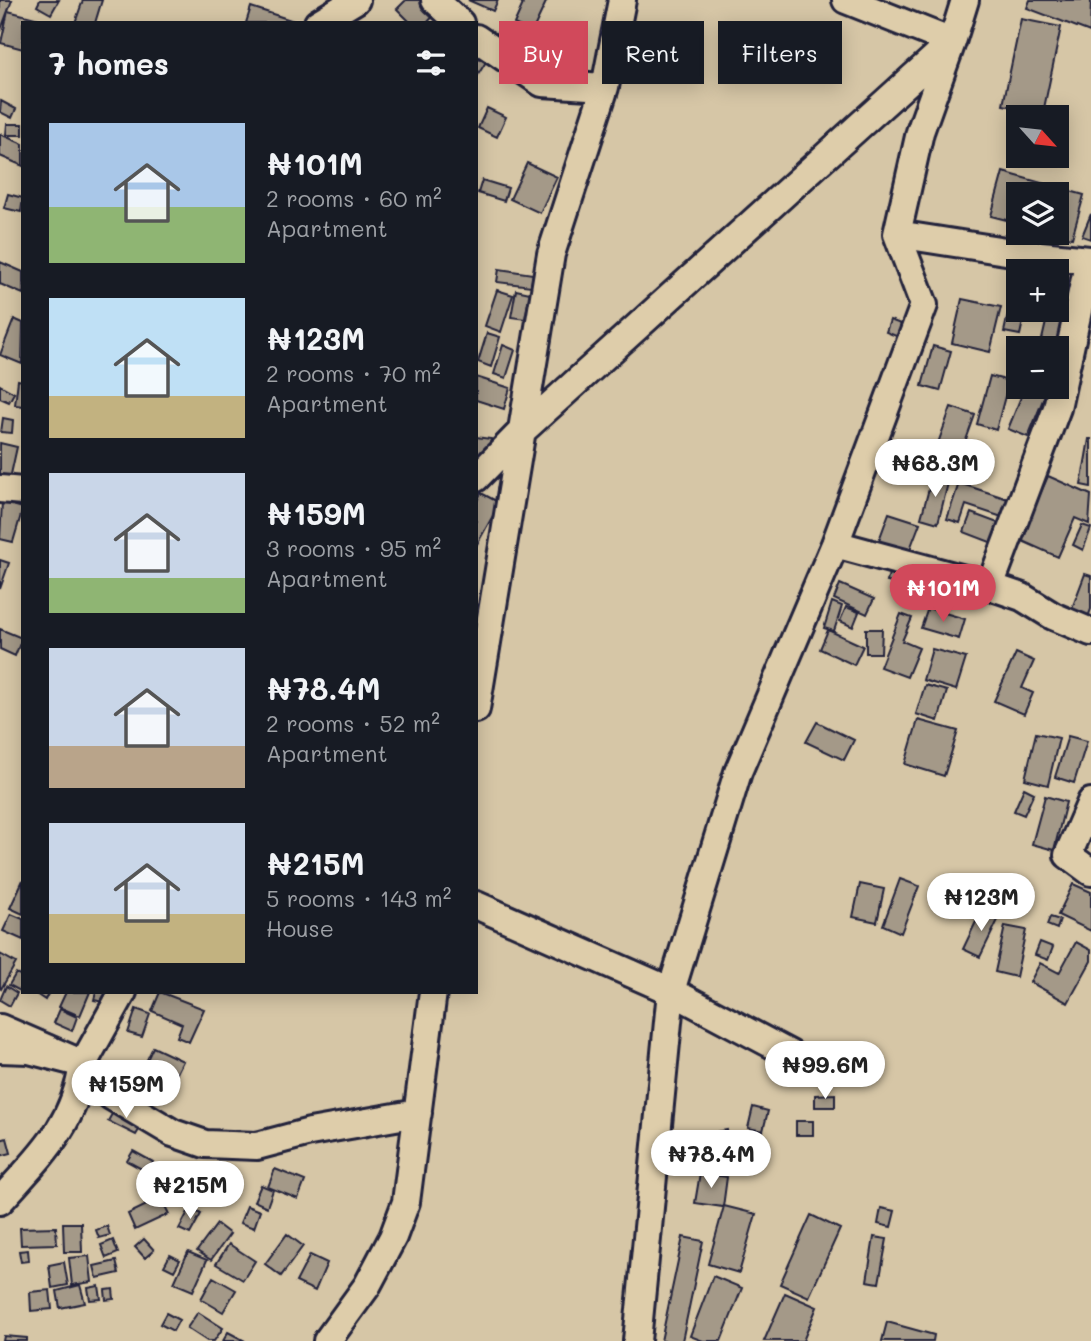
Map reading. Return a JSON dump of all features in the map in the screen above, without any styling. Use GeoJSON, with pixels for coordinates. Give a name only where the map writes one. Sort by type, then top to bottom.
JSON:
{"type":"FeatureCollection","features":[{"type":"Feature","properties":{"kind":"street"},"geometry":{"type":"LineString","coordinates":[[321,21],[356,0]]}},
{"type":"Feature","properties":{"kind":"street"},"geometry":{"type":"LineString","coordinates":[[435,0],[458,21]]}},
{"type":"Feature","properties":{"kind":"street"},"geometry":{"type":"LineString","coordinates":[[478,697],[551,254],[605,87],[622,0]]}},
{"type":"Feature","properties":{"kind":"street"},"geometry":{"type":"LineString","coordinates":[[846,0],[952,42]]}},
{"type":"Feature","properties":{"kind":"street"},"geometry":{"type":"LineString","coordinates":[[637,1341],[671,991],[738,772],[835,544],[925,305],[897,234],[920,132],[965,0]]}},
{"type":"Feature","properties":{"kind":"street"},"geometry":{"type":"LineString","coordinates":[[478,38],[542,83],[605,87]]}},
{"type":"Feature","properties":{"kind":"street"},"geometry":{"type":"LineString","coordinates":[[478,476],[522,431],[952,42]]}},
{"type":"Feature","properties":{"kind":"street"},"geometry":{"type":"LineString","coordinates":[[897,234],[1012,252],[1089,260],[1057,408],[990,586]]}},
{"type":"Feature","properties":{"kind":"street"},"geometry":{"type":"LineString","coordinates":[[0,489],[21,491]]}},
{"type":"Feature","properties":{"kind":"street"},"geometry":{"type":"LineString","coordinates":[[835,544],[990,586],[1022,597],[1053,616],[1091,632]]}},
{"type":"Feature","properties":{"kind":"street"},"geometry":{"type":"LineString","coordinates":[[1091,802],[1068,855],[1091,872]]}},
{"type":"Feature","properties":{"kind":"street"},"geometry":{"type":"LineString","coordinates":[[478,906],[671,991],[790,1054]]}},
{"type":"Feature","properties":{"kind":"street"},"geometry":{"type":"LineString","coordinates":[[0,1201],[58,1134],[79,1095],[83,1065],[122,994]]}},
{"type":"Feature","properties":{"kind":"street"},"geometry":{"type":"LineString","coordinates":[[327,1341],[367,1286],[393,1237],[406,1202],[433,994]]}},
{"type":"Feature","properties":{"kind":"street"},"geometry":{"type":"LineString","coordinates":[[0,1028],[83,1065],[111,1096],[173,1133],[205,1144],[257,1146],[310,1132],[418,1113]]}},
{"type":"Feature","properties":{"kind":"street"},"geometry":{"type":"LineString","coordinates":[[0,1049],[29,1050],[83,1065]]}},
{"type":"Feature","properties":{"kind":"building"},"geometry":{"type":"Polygon","coordinates":[[[0,0],[12,0],[0,32],[0,0]]]}},
{"type":"Feature","properties":{"kind":"building"},"geometry":{"type":"Polygon","coordinates":[[[40,0],[59,0],[51,14],[37,6],[40,0]]]}},
{"type":"Feature","properties":{"kind":"building"},"geometry":{"type":"Polygon","coordinates":[[[83,0],[102,0],[96,21],[76,21],[83,0]]]}},
{"type":"Feature","properties":{"kind":"building"},"geometry":{"type":"Polygon","coordinates":[[[406,0],[424,0],[437,12],[429,21],[409,21],[397,9],[406,0]]]}},
{"type":"Feature","properties":{"kind":"building"},"geometry":{"type":"Polygon","coordinates":[[[468,0],[498,0],[493,11],[468,0]]]}},
{"type":"Feature","properties":{"kind":"building"},"geometry":{"type":"Polygon","coordinates":[[[518,0],[547,0],[537,21],[515,21],[523,4],[518,0]]]}},
{"type":"Feature","properties":{"kind":"building"},"geometry":{"type":"Polygon","coordinates":[[[1030,0],[1091,0],[1090,32],[1027,8],[1030,0]]]}},
{"type":"Feature","properties":{"kind":"building"},"geometry":{"type":"Polygon","coordinates":[[[251,7],[294,21],[247,21],[251,7]]]}},
{"type":"Feature","properties":{"kind":"building"},"geometry":{"type":"Polygon","coordinates":[[[8,11],[47,21],[21,21],[21,48],[1,43],[8,11]]]}},
{"type":"Feature","properties":{"kind":"building"},"geometry":{"type":"Polygon","coordinates":[[[1021,19],[1061,27],[1045,105],[1003,105],[1021,19]]]}},
{"type":"Feature","properties":{"kind":"building"},"geometry":{"type":"Polygon","coordinates":[[[478,51],[489,57],[478,75],[478,51]]]}},
{"type":"Feature","properties":{"kind":"building"},"geometry":{"type":"Polygon","coordinates":[[[1,101],[16,109],[12,118],[0,112],[1,101]]]}},
{"type":"Feature","properties":{"kind":"building"},"geometry":{"type":"Polygon","coordinates":[[[487,108],[506,117],[497,137],[478,128],[487,108]]]}},
{"type":"Feature","properties":{"kind":"building"},"geometry":{"type":"Polygon","coordinates":[[[7,124],[21,124],[21,135],[6,135],[7,124]]]}},
{"type":"Feature","properties":{"kind":"building"},"geometry":{"type":"Polygon","coordinates":[[[0,134],[21,143],[21,165],[0,156],[0,134]]]}},
{"type":"Feature","properties":{"kind":"building"},"geometry":{"type":"Polygon","coordinates":[[[527,163],[557,177],[540,213],[510,199],[527,163]]]}},
{"type":"Feature","properties":{"kind":"building"},"geometry":{"type":"Polygon","coordinates":[[[1003,172],[1038,182],[1006,182],[1006,220],[991,216],[1003,172]]]}},
{"type":"Feature","properties":{"kind":"building"},"geometry":{"type":"Polygon","coordinates":[[[482,180],[508,188],[504,201],[478,193],[482,180]]]}},
{"type":"Feature","properties":{"kind":"building"},"geometry":{"type":"Polygon","coordinates":[[[1069,191],[1084,195],[1072,238],[1069,237],[1069,191]]]}},
{"type":"Feature","properties":{"kind":"building"},"geometry":{"type":"Polygon","coordinates":[[[8,194],[21,197],[21,212],[4,208],[8,194]]]}},
{"type":"Feature","properties":{"kind":"building"},"geometry":{"type":"Polygon","coordinates":[[[1091,214],[1091,239],[1082,236],[1091,214]]]}},
{"type":"Feature","properties":{"kind":"building"},"geometry":{"type":"Polygon","coordinates":[[[0,262],[21,271],[21,293],[0,284],[0,262]]]}},
{"type":"Feature","properties":{"kind":"building"},"geometry":{"type":"Polygon","coordinates":[[[499,269],[533,274],[531,286],[497,282],[499,269]]]}},
{"type":"Feature","properties":{"kind":"building"},"geometry":{"type":"Polygon","coordinates":[[[497,290],[513,295],[501,332],[485,326],[497,290]]]}},
{"type":"Feature","properties":{"kind":"building"},"geometry":{"type":"Polygon","coordinates":[[[516,290],[530,293],[525,319],[511,317],[516,290]]]}},
{"type":"Feature","properties":{"kind":"building"},"geometry":{"type":"Polygon","coordinates":[[[962,299],[1001,307],[990,352],[952,343],[962,299]]]}},
{"type":"Feature","properties":{"kind":"building"},"geometry":{"type":"Polygon","coordinates":[[[14,319],[21,322],[21,364],[0,355],[14,319]]]}},
{"type":"Feature","properties":{"kind":"building"},"geometry":{"type":"Polygon","coordinates":[[[890,320],[906,326],[901,338],[886,332],[890,320]]]}},
{"type":"Feature","properties":{"kind":"building"},"geometry":{"type":"Polygon","coordinates":[[[1006,322],[1023,322],[1020,335],[1004,332],[1006,322]]]}},
{"type":"Feature","properties":{"kind":"building"},"geometry":{"type":"Polygon","coordinates":[[[1046,322],[1064,322],[1060,336],[1043,336],[1046,322]]]}},
{"type":"Feature","properties":{"kind":"building"},"geometry":{"type":"Polygon","coordinates":[[[487,333],[500,337],[491,367],[478,362],[487,333]]]}},
{"type":"Feature","properties":{"kind":"building"},"geometry":{"type":"Polygon","coordinates":[[[503,345],[515,350],[506,378],[494,374],[503,345]]]}},
{"type":"Feature","properties":{"kind":"building"},"geometry":{"type":"Polygon","coordinates":[[[933,346],[951,351],[940,391],[922,386],[933,346]]]}},
{"type":"Feature","properties":{"kind":"building"},"geometry":{"type":"Polygon","coordinates":[[[990,376],[1006,380],[1006,392],[996,430],[977,424],[990,376]]]}},
{"type":"Feature","properties":{"kind":"building"},"geometry":{"type":"Polygon","coordinates":[[[478,378],[510,388],[504,409],[478,401],[478,378]]]}},
{"type":"Feature","properties":{"kind":"building"},"geometry":{"type":"Polygon","coordinates":[[[18,380],[21,381],[21,406],[15,405],[18,380]]]}},
{"type":"Feature","properties":{"kind":"building"},"geometry":{"type":"Polygon","coordinates":[[[0,385],[14,393],[9,402],[0,398],[0,385]]]}},
{"type":"Feature","properties":{"kind":"building"},"geometry":{"type":"Polygon","coordinates":[[[1020,399],[1043,399],[1028,437],[1008,429],[1020,399]]]}},
{"type":"Feature","properties":{"kind":"building"},"geometry":{"type":"Polygon","coordinates":[[[951,407],[975,415],[961,454],[937,446],[951,407]]]}},
{"type":"Feature","properties":{"kind":"building"},"geometry":{"type":"Polygon","coordinates":[[[3,418],[13,420],[12,433],[1,432],[3,418]]]}},
{"type":"Feature","properties":{"kind":"building"},"geometry":{"type":"Polygon","coordinates":[[[478,437],[491,439],[488,458],[478,456],[478,437]]]}},
{"type":"Feature","properties":{"kind":"building"},"geometry":{"type":"Polygon","coordinates":[[[1091,439],[1091,487],[1081,485],[1091,439]]]}},
{"type":"Feature","properties":{"kind":"building"},"geometry":{"type":"Polygon","coordinates":[[[0,443],[17,447],[10,479],[0,477],[0,443]]]}},
{"type":"Feature","properties":{"kind":"building"},"geometry":{"type":"Polygon","coordinates":[[[933,474],[949,479],[938,523],[921,518],[933,474]]]}},
{"type":"Feature","properties":{"kind":"building"},"geometry":{"type":"Polygon","coordinates":[[[1048,476],[1091,495],[1089,524],[1075,518],[1058,557],[1020,540],[1048,476]]]}},
{"type":"Feature","properties":{"kind":"building"},"geometry":{"type":"Polygon","coordinates":[[[959,483],[1011,500],[1005,518],[966,505],[960,523],[947,519],[959,483]]]}},
{"type":"Feature","properties":{"kind":"building"},"geometry":{"type":"Polygon","coordinates":[[[481,493],[500,503],[478,542],[478,499],[481,493]]]}},
{"type":"Feature","properties":{"kind":"building"},"geometry":{"type":"Polygon","coordinates":[[[2,502],[21,507],[13,542],[0,539],[2,502]]]}},
{"type":"Feature","properties":{"kind":"building"},"geometry":{"type":"Polygon","coordinates":[[[889,513],[920,523],[905,562],[875,551],[889,513]]]}},
{"type":"Feature","properties":{"kind":"building"},"geometry":{"type":"Polygon","coordinates":[[[971,513],[1006,526],[998,545],[964,532],[971,513]]]}},
{"type":"Feature","properties":{"kind":"building"},"geometry":{"type":"Polygon","coordinates":[[[1082,525],[1091,528],[1083,550],[1073,545],[1082,525]]]}},
{"type":"Feature","properties":{"kind":"building"},"geometry":{"type":"Polygon","coordinates":[[[0,560],[9,563],[0,589],[0,560]]]}},
{"type":"Feature","properties":{"kind":"building"},"geometry":{"type":"Polygon","coordinates":[[[891,564],[902,566],[898,584],[887,582],[891,564]]]}},
{"type":"Feature","properties":{"kind":"building"},"geometry":{"type":"Polygon","coordinates":[[[1085,574],[1091,576],[1091,609],[1085,625],[1068,619],[1085,574]]]}},
{"type":"Feature","properties":{"kind":"building"},"geometry":{"type":"Polygon","coordinates":[[[840,584],[874,599],[867,614],[834,599],[840,584]]]}},
{"type":"Feature","properties":{"kind":"building"},"geometry":{"type":"Polygon","coordinates":[[[832,602],[842,606],[834,631],[824,628],[832,602]]]}},
{"type":"Feature","properties":{"kind":"building"},"geometry":{"type":"Polygon","coordinates":[[[846,607],[859,612],[853,627],[840,621],[846,607]]]}},
{"type":"Feature","properties":{"kind":"building"},"geometry":{"type":"Polygon","coordinates":[[[928,608],[965,619],[959,639],[921,628],[928,608]]]}},
{"type":"Feature","properties":{"kind":"building"},"geometry":{"type":"Polygon","coordinates":[[[901,614],[912,618],[902,641],[919,648],[907,677],[880,667],[901,614]]]}},
{"type":"Feature","properties":{"kind":"building"},"geometry":{"type":"Polygon","coordinates":[[[0,629],[21,638],[15,656],[0,649],[0,629]]]}},
{"type":"Feature","properties":{"kind":"building"},"geometry":{"type":"Polygon","coordinates":[[[866,629],[882,629],[881,653],[866,653],[866,629]]]}},
{"type":"Feature","properties":{"kind":"building"},"geometry":{"type":"Polygon","coordinates":[[[828,630],[863,646],[854,665],[820,649],[828,630]]]}},
{"type":"Feature","properties":{"kind":"building"},"geometry":{"type":"Polygon","coordinates":[[[932,649],[966,658],[956,690],[923,680],[932,649]]]}},
{"type":"Feature","properties":{"kind":"building"},"geometry":{"type":"Polygon","coordinates":[[[1016,653],[1034,661],[1022,688],[1033,693],[1024,714],[994,701],[1016,653]]]}},
{"type":"Feature","properties":{"kind":"building"},"geometry":{"type":"Polygon","coordinates":[[[925,685],[947,691],[938,721],[916,714],[925,685]]]}},
{"type":"Feature","properties":{"kind":"building"},"geometry":{"type":"Polygon","coordinates":[[[918,720],[958,731],[944,776],[905,764],[918,720]]]}},
{"type":"Feature","properties":{"kind":"building"},"geometry":{"type":"Polygon","coordinates":[[[817,722],[854,740],[844,760],[806,742],[817,722]]]}},
{"type":"Feature","properties":{"kind":"building"},"geometry":{"type":"Polygon","coordinates":[[[1036,733],[1059,738],[1048,785],[1025,779],[1036,733]]]}},
{"type":"Feature","properties":{"kind":"building"},"geometry":{"type":"Polygon","coordinates":[[[1068,736],[1087,741],[1074,783],[1055,777],[1068,736]]]}},
{"type":"Feature","properties":{"kind":"building"},"geometry":{"type":"Polygon","coordinates":[[[1024,788],[1034,793],[1024,815],[1014,811],[1024,788]]]}},
{"type":"Feature","properties":{"kind":"building"},"geometry":{"type":"Polygon","coordinates":[[[1045,796],[1066,802],[1054,850],[1032,844],[1045,796]]]}},
{"type":"Feature","properties":{"kind":"building"},"geometry":{"type":"Polygon","coordinates":[[[900,879],[919,886],[901,933],[883,925],[900,879]]]}},
{"type":"Feature","properties":{"kind":"building"},"geometry":{"type":"Polygon","coordinates":[[[21,884],[21,913],[10,908],[21,884]]]}},
{"type":"Feature","properties":{"kind":"building"},"geometry":{"type":"Polygon","coordinates":[[[860,884],[884,889],[877,922],[853,917],[860,884]]]}},
{"type":"Feature","properties":{"kind":"building"},"geometry":{"type":"Polygon","coordinates":[[[1073,884],[1091,892],[1091,931],[1058,915],[1073,884]]]}},
{"type":"Feature","properties":{"kind":"building"},"geometry":{"type":"Polygon","coordinates":[[[982,909],[999,918],[980,957],[963,949],[982,909]]]}},
{"type":"Feature","properties":{"kind":"building"},"geometry":{"type":"Polygon","coordinates":[[[11,914],[21,918],[21,939],[3,931],[11,914]]]}},
{"type":"Feature","properties":{"kind":"building"},"geometry":{"type":"Polygon","coordinates":[[[1050,917],[1060,920],[1057,929],[1047,925],[1050,917]]]}},
{"type":"Feature","properties":{"kind":"building"},"geometry":{"type":"Polygon","coordinates":[[[1005,926],[1026,930],[1016,977],[995,972],[1005,926]]]}},
{"type":"Feature","properties":{"kind":"building"},"geometry":{"type":"Polygon","coordinates":[[[1040,942],[1053,947],[1048,960],[1035,955],[1040,942]]]}},
{"type":"Feature","properties":{"kind":"building"},"geometry":{"type":"Polygon","coordinates":[[[1076,942],[1091,950],[1091,961],[1068,1003],[1030,982],[1040,963],[1059,973],[1076,942]]]}},
{"type":"Feature","properties":{"kind":"building"},"geometry":{"type":"Polygon","coordinates":[[[0,954],[16,963],[1,989],[0,988],[0,954]]]}},
{"type":"Feature","properties":{"kind":"building"},"geometry":{"type":"Polygon","coordinates":[[[16,973],[21,976],[21,991],[9,985],[16,973]]]}},
{"type":"Feature","properties":{"kind":"building"},"geometry":{"type":"Polygon","coordinates":[[[6,986],[17,993],[10,1006],[0,1000],[6,986]]]}},
{"type":"Feature","properties":{"kind":"building"},"geometry":{"type":"Polygon","coordinates":[[[36,994],[48,994],[45,1000],[36,994]]]}},
{"type":"Feature","properties":{"kind":"building"},"geometry":{"type":"Polygon","coordinates":[[[65,994],[89,994],[80,1016],[59,1007],[65,994]]]}},
{"type":"Feature","properties":{"kind":"building"},"geometry":{"type":"Polygon","coordinates":[[[96,994],[110,994],[108,1003],[94,1000],[96,994]]]}},
{"type":"Feature","properties":{"kind":"building"},"geometry":{"type":"Polygon","coordinates":[[[159,994],[204,1009],[189,1042],[177,1037],[182,1024],[152,1011],[159,994]]]}},
{"type":"Feature","properties":{"kind":"building"},"geometry":{"type":"Polygon","coordinates":[[[60,1009],[77,1017],[72,1031],[54,1023],[60,1009]]]}},
{"type":"Feature","properties":{"kind":"building"},"geometry":{"type":"Polygon","coordinates":[[[136,1009],[150,1014],[142,1037],[128,1033],[136,1009]]]}},
{"type":"Feature","properties":{"kind":"building"},"geometry":{"type":"Polygon","coordinates":[[[153,1047],[183,1061],[166,1095],[137,1081],[153,1047]]]}},
{"type":"Feature","properties":{"kind":"building"},"geometry":{"type":"Polygon","coordinates":[[[835,1094],[835,1107],[815,1107],[815,1095],[835,1094]]]}},
{"type":"Feature","properties":{"kind":"building"},"geometry":{"type":"Polygon","coordinates":[[[117,1105],[145,1120],[136,1135],[108,1121],[117,1105]]]}},
{"type":"Feature","properties":{"kind":"building"},"geometry":{"type":"Polygon","coordinates":[[[753,1107],[768,1111],[763,1131],[748,1128],[753,1107]]]}},
{"type":"Feature","properties":{"kind":"building"},"geometry":{"type":"Polygon","coordinates":[[[796,1121],[813,1121],[813,1135],[796,1135],[796,1121]]]}},
{"type":"Feature","properties":{"kind":"building"},"geometry":{"type":"Polygon","coordinates":[[[727,1130],[729,1146],[704,1150],[701,1135],[727,1130]]]}},
{"type":"Feature","properties":{"kind":"building"},"geometry":{"type":"Polygon","coordinates":[[[7,1138],[11,1153],[0,1156],[0,1140],[7,1138]]]}},
{"type":"Feature","properties":{"kind":"building"},"geometry":{"type":"Polygon","coordinates":[[[133,1151],[153,1162],[147,1172],[127,1161],[133,1151]]]}},
{"type":"Feature","properties":{"kind":"building"},"geometry":{"type":"Polygon","coordinates":[[[275,1169],[305,1181],[298,1199],[268,1187],[275,1169]]]}},
{"type":"Feature","properties":{"kind":"building"},"geometry":{"type":"Polygon","coordinates":[[[700,1173],[727,1177],[723,1207],[695,1203],[700,1173]]]}},
{"type":"Feature","properties":{"kind":"building"},"geometry":{"type":"Polygon","coordinates":[[[183,1181],[185,1191],[170,1193],[168,1184],[183,1181]]]}},
{"type":"Feature","properties":{"kind":"building"},"geometry":{"type":"Polygon","coordinates":[[[261,1185],[273,1190],[267,1207],[254,1201],[261,1185]]]}},
{"type":"Feature","properties":{"kind":"building"},"geometry":{"type":"Polygon","coordinates":[[[161,1198],[169,1214],[135,1230],[128,1214],[161,1198]]]}},
{"type":"Feature","properties":{"kind":"building"},"geometry":{"type":"Polygon","coordinates":[[[247,1206],[260,1211],[254,1228],[240,1223],[247,1206]]]}},
{"type":"Feature","properties":{"kind":"building"},"geometry":{"type":"Polygon","coordinates":[[[724,1206],[756,1214],[739,1273],[708,1264],[724,1206]]]}},
{"type":"Feature","properties":{"kind":"building"},"geometry":{"type":"Polygon","coordinates":[[[190,1208],[201,1214],[190,1234],[179,1229],[190,1208]]]}},
{"type":"Feature","properties":{"kind":"building"},"geometry":{"type":"Polygon","coordinates":[[[881,1208],[895,1211],[891,1227],[878,1224],[881,1208]]]}},
{"type":"Feature","properties":{"kind":"building"},"geometry":{"type":"Polygon","coordinates":[[[811,1215],[840,1229],[809,1297],[780,1284],[811,1215]]]}},
{"type":"Feature","properties":{"kind":"building"},"geometry":{"type":"Polygon","coordinates":[[[63,1223],[81,1223],[82,1252],[64,1252],[63,1223]]]}},
{"type":"Feature","properties":{"kind":"building"},"geometry":{"type":"Polygon","coordinates":[[[217,1224],[230,1234],[211,1260],[197,1251],[217,1224]]]}},
{"type":"Feature","properties":{"kind":"building"},"geometry":{"type":"Polygon","coordinates":[[[107,1226],[110,1235],[99,1238],[96,1230],[107,1226]]]}},
{"type":"Feature","properties":{"kind":"building"},"geometry":{"type":"Polygon","coordinates":[[[56,1227],[57,1244],[21,1245],[20,1228],[56,1227]]]}},
{"type":"Feature","properties":{"kind":"building"},"geometry":{"type":"Polygon","coordinates":[[[287,1234],[303,1246],[281,1276],[265,1264],[287,1234]]]}},
{"type":"Feature","properties":{"kind":"building"},"geometry":{"type":"Polygon","coordinates":[[[683,1237],[703,1241],[682,1341],[661,1341],[683,1237]]]}},
{"type":"Feature","properties":{"kind":"building"},"geometry":{"type":"Polygon","coordinates":[[[874,1237],[887,1239],[879,1283],[867,1281],[874,1237]]]}},
{"type":"Feature","properties":{"kind":"building"},"geometry":{"type":"Polygon","coordinates":[[[144,1239],[154,1250],[145,1258],[135,1247],[144,1239]]]}},
{"type":"Feature","properties":{"kind":"building"},"geometry":{"type":"Polygon","coordinates":[[[113,1240],[118,1253],[106,1258],[101,1245],[113,1240]]]}},
{"type":"Feature","properties":{"kind":"building"},"geometry":{"type":"Polygon","coordinates":[[[229,1244],[255,1261],[243,1280],[216,1264],[229,1244]]]}},
{"type":"Feature","properties":{"kind":"building"},"geometry":{"type":"Polygon","coordinates":[[[28,1250],[29,1261],[21,1262],[19,1251],[28,1250]]]}},
{"type":"Feature","properties":{"kind":"building"},"geometry":{"type":"Polygon","coordinates":[[[188,1252],[207,1260],[193,1291],[174,1283],[188,1252]]]}},
{"type":"Feature","properties":{"kind":"building"},"geometry":{"type":"Polygon","coordinates":[[[170,1255],[180,1260],[174,1271],[164,1266],[170,1255]]]}},
{"type":"Feature","properties":{"kind":"building"},"geometry":{"type":"Polygon","coordinates":[[[310,1255],[327,1263],[315,1291],[296,1282],[310,1255]]]}},
{"type":"Feature","properties":{"kind":"building"},"geometry":{"type":"Polygon","coordinates":[[[89,1256],[92,1282],[72,1285],[69,1258],[89,1256]]]}},
{"type":"Feature","properties":{"kind":"building"},"geometry":{"type":"Polygon","coordinates":[[[116,1261],[119,1273],[97,1278],[94,1266],[116,1261]]]}},
{"type":"Feature","properties":{"kind":"building"},"geometry":{"type":"Polygon","coordinates":[[[64,1262],[68,1285],[52,1288],[49,1265],[64,1262]]]}},
{"type":"Feature","properties":{"kind":"building"},"geometry":{"type":"Polygon","coordinates":[[[713,1276],[742,1288],[721,1341],[703,1341],[690,1336],[713,1276]]]}},
{"type":"Feature","properties":{"kind":"building"},"geometry":{"type":"Polygon","coordinates":[[[213,1277],[236,1290],[223,1312],[201,1299],[213,1277]]]}},
{"type":"Feature","properties":{"kind":"building"},"geometry":{"type":"Polygon","coordinates":[[[80,1285],[85,1303],[60,1308],[57,1291],[80,1285]]]}},
{"type":"Feature","properties":{"kind":"building"},"geometry":{"type":"Polygon","coordinates":[[[99,1286],[101,1299],[90,1300],[88,1288],[99,1286]]]}},
{"type":"Feature","properties":{"kind":"building"},"geometry":{"type":"Polygon","coordinates":[[[113,1289],[114,1299],[106,1300],[105,1290],[113,1289]]]}},
{"type":"Feature","properties":{"kind":"building"},"geometry":{"type":"Polygon","coordinates":[[[50,1290],[52,1309],[31,1311],[30,1292],[50,1290]]]}},
{"type":"Feature","properties":{"kind":"building"},"geometry":{"type":"Polygon","coordinates":[[[785,1293],[817,1307],[803,1341],[764,1341],[785,1293]]]}},
{"type":"Feature","properties":{"kind":"building"},"geometry":{"type":"Polygon","coordinates":[[[198,1312],[223,1328],[214,1341],[207,1341],[187,1328],[198,1312]]]}},
{"type":"Feature","properties":{"kind":"building"},"geometry":{"type":"Polygon","coordinates":[[[166,1313],[179,1320],[173,1331],[160,1324],[166,1313]]]}},
{"type":"Feature","properties":{"kind":"building"},"geometry":{"type":"Polygon","coordinates":[[[887,1322],[934,1335],[933,1341],[882,1341],[887,1322]]]}},
{"type":"Feature","properties":{"kind":"building"},"geometry":{"type":"Polygon","coordinates":[[[228,1332],[245,1341],[223,1341],[228,1332]]]}},
{"type":"Feature","properties":{"kind":"building"},"geometry":{"type":"Polygon","coordinates":[[[4,1336],[27,1338],[27,1341],[3,1341],[4,1336]]]}}]}
